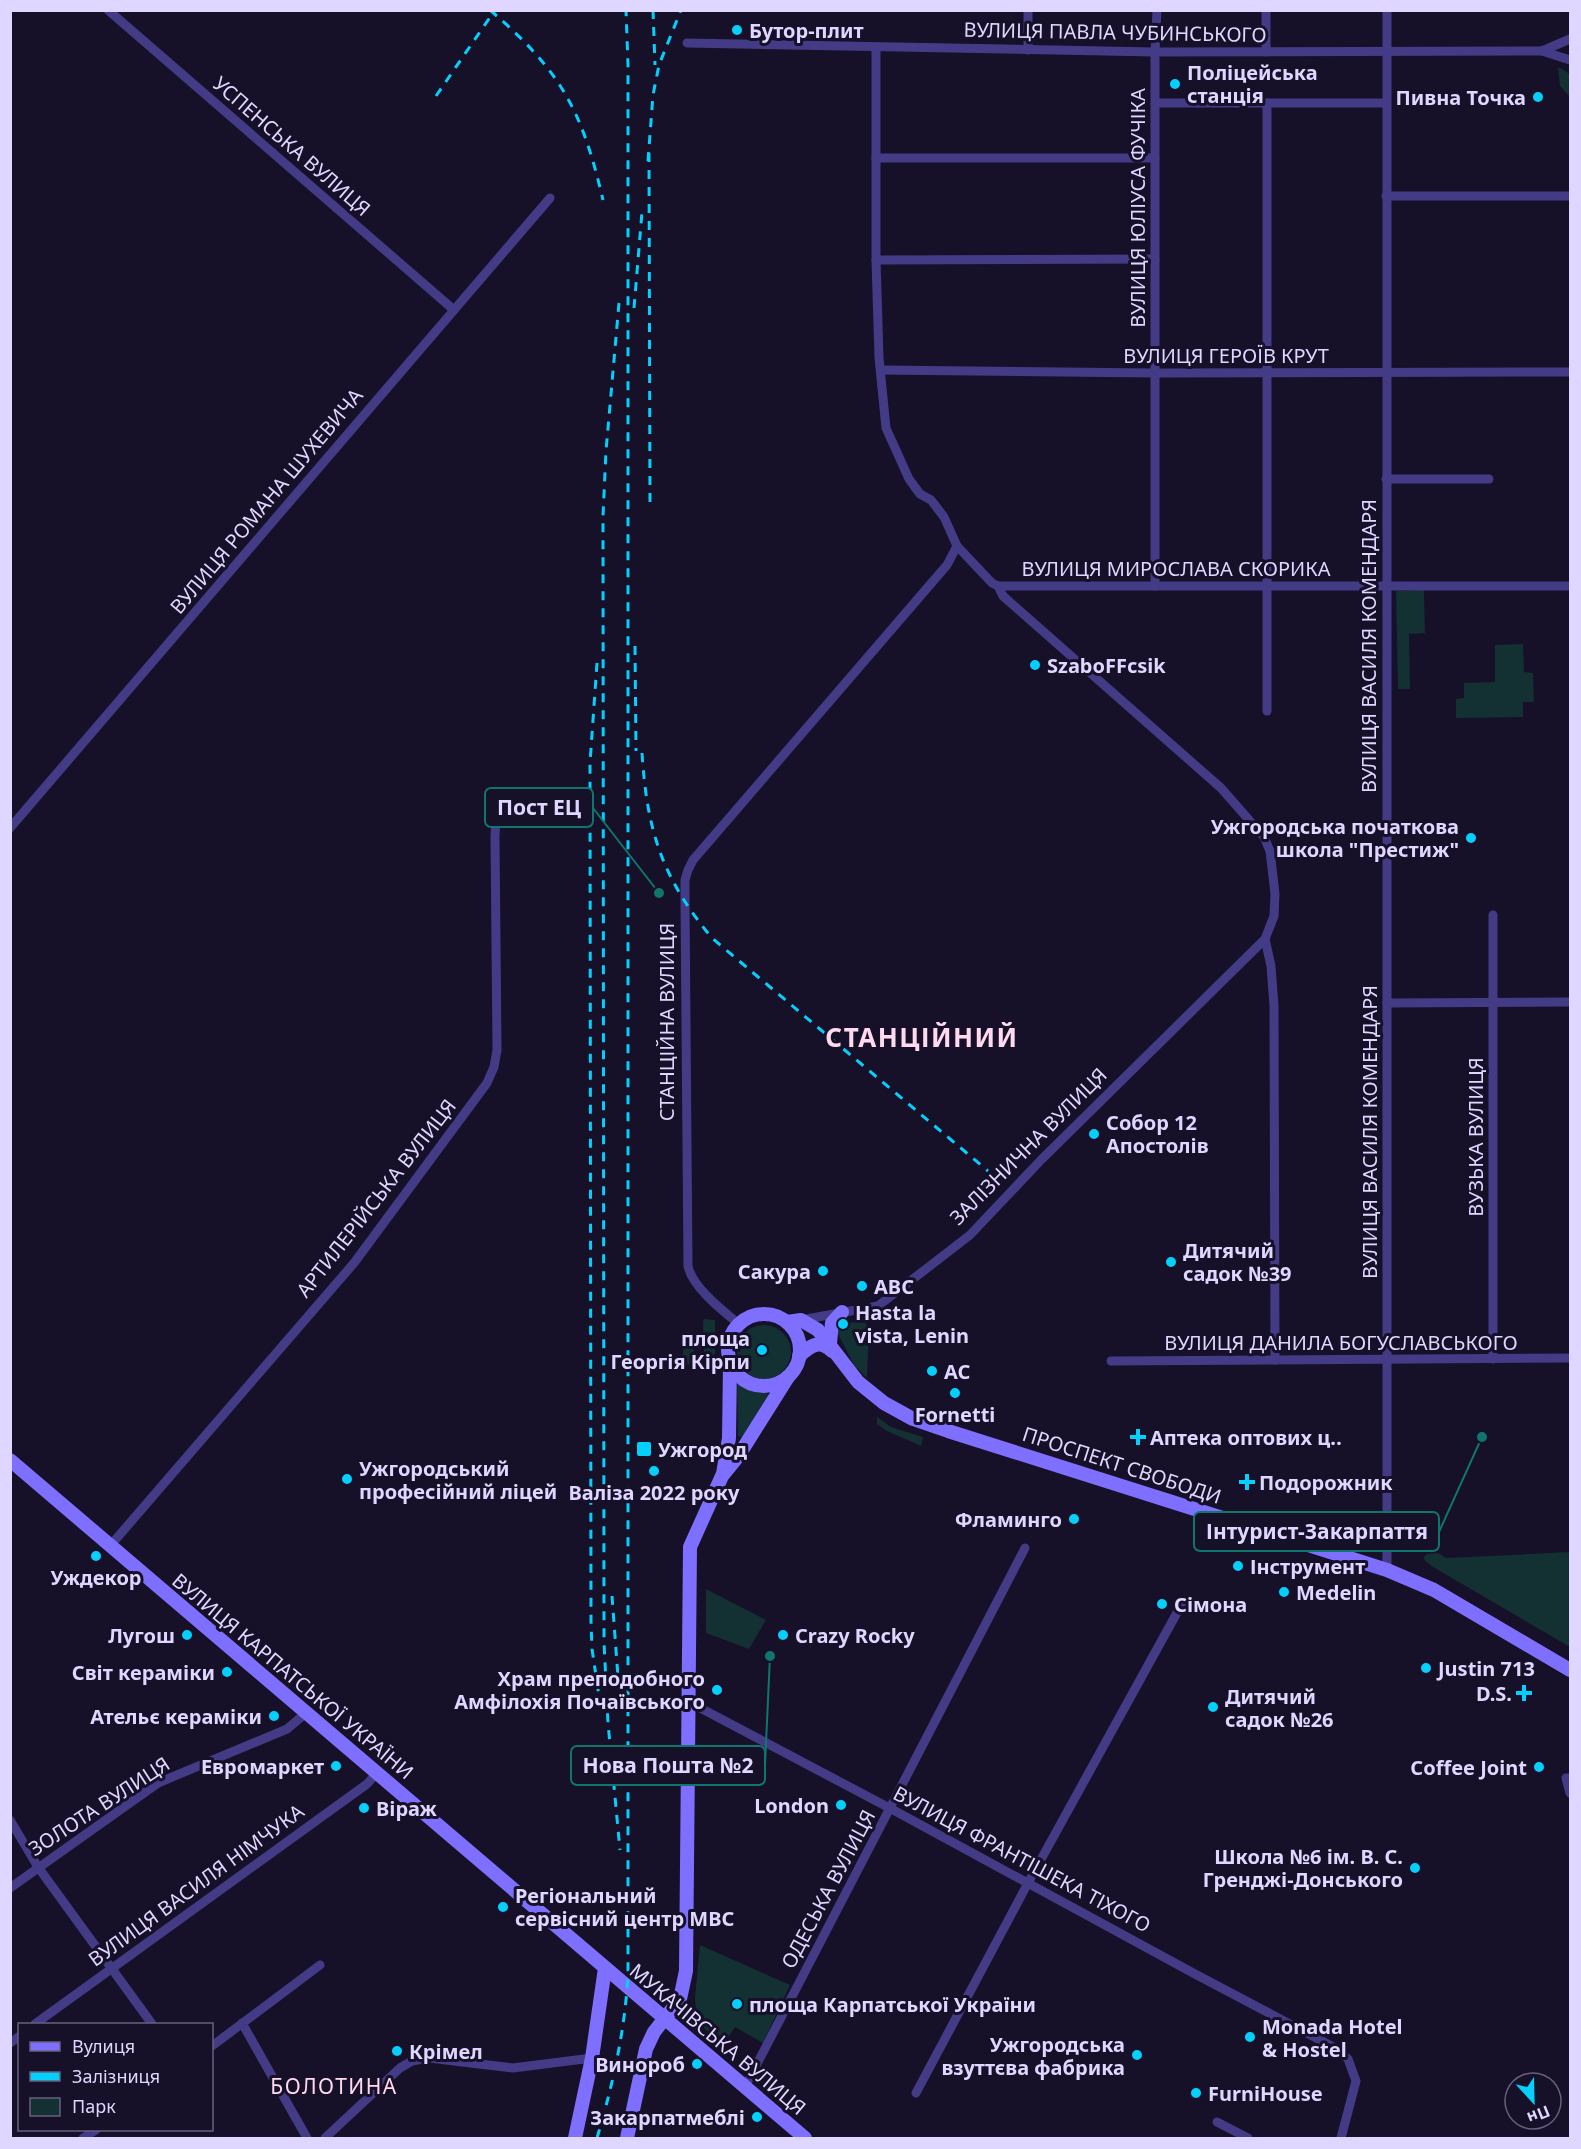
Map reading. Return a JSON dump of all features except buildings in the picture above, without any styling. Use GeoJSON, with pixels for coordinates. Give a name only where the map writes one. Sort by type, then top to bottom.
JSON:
{"type":"FeatureCollection","features":[{"type":"Feature","properties":{"kind":"main road"},"geometry":{"type":"LineString","coordinates":[[833,1349],[832,1323],[842,1312]]}},
{"type":"Feature","properties":{"kind":"main road"},"geometry":{"type":"LineString","coordinates":[[627,2139],[646,2049],[654,2032],[680,1999],[686,1971],[690,1547],[722,1476],[795,1367],[800,1348],[794,1321],[760,1314],[747,1318],[739,1324],[730,1338],[728,1355],[730,1363],[729,1438],[722,1476]]}},
{"type":"Feature","properties":{"kind":"main road","name":"ПРОСПЕКТ СВОБОДИ"},"geometry":{"type":"LineString","coordinates":[[794,1321],[818,1330],[871,1394],[891,1408],[913,1419],[1387,1570],[1434,1590],[1570,1670]]}},
{"type":"Feature","properties":{"kind":"main road","name":"ПРОСПЕКТ СВОБОДИ"},"geometry":{"type":"LineString","coordinates":[[799,1356],[809,1347],[819,1343],[833,1349]]}},
{"type":"Feature","properties":{"kind":"main road"},"geometry":{"type":"LineString","coordinates":[[730,1363],[742,1379],[760,1386],[770,1385],[788,1377]]}},
{"type":"Feature","properties":{"kind":"main road","name":"ВУЛИЦЯ КАРПАТСЬКОЇ УКРАЇНИ"},"geometry":{"type":"LineString","coordinates":[[10,1460],[605,1968]]}},
{"type":"Feature","properties":{"kind":"main road"},"geometry":{"type":"LineString","coordinates":[[576,2139],[592,2058],[605,1968]]}},
{"type":"Feature","properties":{"kind":"main road","name":"МУКАЧІВСЬКА ВУЛИЦЯ"},"geometry":{"type":"LineString","coordinates":[[605,1968],[805,2139]]}},
{"type":"Feature","properties":{"kind":"street","name":"УСПЕНСЬКА ВУЛИЦЯ"},"geometry":{"type":"LineString","coordinates":[[108,10],[454,310]]}},
{"type":"Feature","properties":{"kind":"street"},"geometry":{"type":"LineString","coordinates":[[1028,10],[1028,50]]}},
{"type":"Feature","properties":{"kind":"street","name":"ВУЛИЦЯ ЮЛІУСА ФУЧІКА"},"geometry":{"type":"LineString","coordinates":[[1155,586],[1156,10]]}},
{"type":"Feature","properties":{"kind":"street"},"geometry":{"type":"LineString","coordinates":[[1266,10],[1266,52]]}},
{"type":"Feature","properties":{"kind":"street","name":"ВУЛИЦЯ ВАСИЛЯ КОМЕНДАРЯ"},"geometry":{"type":"LineString","coordinates":[[1387,10],[1387,1570]]}},
{"type":"Feature","properties":{"kind":"street","name":"ВУЛИЦЯ ПАВЛА ЧУБИНСЬКОГО"},"geometry":{"type":"LineString","coordinates":[[1542,51],[1570,39]]}},
{"type":"Feature","properties":{"kind":"street","name":"ВУЛИЦЯ ПАВЛА ЧУБИНСЬКОГО"},"geometry":{"type":"LineString","coordinates":[[687,43],[1155,52],[1542,51],[1570,60]]}},
{"type":"Feature","properties":{"kind":"street"},"geometry":{"type":"LineString","coordinates":[[876,47],[876,260],[879,358],[886,428],[896,454],[920,494],[931,500],[944,517],[957,546],[992,583],[998,585],[1003,596],[1221,788],[1264,837],[1270,850],[1275,894],[1274,916],[1264,939],[1271,966],[1274,1006],[1275,1360]]}},
{"type":"Feature","properties":{"kind":"street"},"geometry":{"type":"LineString","coordinates":[[1155,103],[1386,102]]}},
{"type":"Feature","properties":{"kind":"street"},"geometry":{"type":"LineString","coordinates":[[1267,103],[1267,711]]}},
{"type":"Feature","properties":{"kind":"street"},"geometry":{"type":"LineString","coordinates":[[876,158],[1155,158]]}},
{"type":"Feature","properties":{"kind":"street"},"geometry":{"type":"LineString","coordinates":[[1386,196],[1570,196]]}},
{"type":"Feature","properties":{"kind":"street","name":"ВУЛИЦЯ РОМАНА ШУХЕВИЧА"},"geometry":{"type":"LineString","coordinates":[[10,828],[550,198]]}},
{"type":"Feature","properties":{"kind":"street"},"geometry":{"type":"LineString","coordinates":[[876,260],[1155,259]]}},
{"type":"Feature","properties":{"kind":"street","name":"ВУЛИЦЯ ГЕРОЇВ КРУТ"},"geometry":{"type":"LineString","coordinates":[[881,370],[1155,373],[1570,372]]}},
{"type":"Feature","properties":{"kind":"street"},"geometry":{"type":"LineString","coordinates":[[1386,479],[1489,479]]}},
{"type":"Feature","properties":{"kind":"street","name":"СТАНЦІЙНА ВУЛИЦЯ"},"geometry":{"type":"LineString","coordinates":[[739,1324],[713,1302],[693,1278],[688,1266],[685,903],[688,870],[693,861],[948,565],[957,546]]}},
{"type":"Feature","properties":{"kind":"street","name":"ВУЛИЦЯ МИРОСЛАВА СКОРИКА"},"geometry":{"type":"LineString","coordinates":[[998,585],[1570,586]]}},
{"type":"Feature","properties":{"kind":"street","name":"АРТИЛЕРІЙСЬКА ВУЛИЦЯ"},"geometry":{"type":"LineString","coordinates":[[110,1546],[354,1263],[487,1083],[494,1067],[496,1050],[495,836],[497,806]]}},
{"type":"Feature","properties":{"kind":"street","name":"ВУЗЬКА ВУЛИЦЯ"},"geometry":{"type":"LineString","coordinates":[[1493,915],[1493,1359]]}},
{"type":"Feature","properties":{"kind":"street","name":"ЗАЛІЗНИЧНА ВУЛИЦЯ"},"geometry":{"type":"LineString","coordinates":[[794,1321],[878,1306],[969,1235],[1264,939]]}},
{"type":"Feature","properties":{"kind":"street"},"geometry":{"type":"LineString","coordinates":[[1387,1003],[1570,1002]]}},
{"type":"Feature","properties":{"kind":"street","name":"ВУЛИЦЯ ДАНИЛА БОГУСЛАВСЬКОГО"},"geometry":{"type":"LineString","coordinates":[[1111,1361],[1570,1358]]}},
{"type":"Feature","properties":{"kind":"street","name":"ОДЕСЬКА ВУЛИЦЯ"},"geometry":{"type":"LineString","coordinates":[[745,2087],[1025,1548]]}},
{"type":"Feature","properties":{"kind":"street"},"geometry":{"type":"LineString","coordinates":[[916,2093],[1028,1883],[1184,1600]]}},
{"type":"Feature","properties":{"kind":"street","name":"ВУЛИЦЯ ФРАНТІШЕКА ТІХОГО"},"geometry":{"type":"LineString","coordinates":[[689,1702],[1337,2049],[1348,2059],[1356,2081],[1341,2139]]}},
{"type":"Feature","properties":{"kind":"street","name":"ЗОЛОТА ВУЛИЦЯ"},"geometry":{"type":"LineString","coordinates":[[10,1888],[159,1783],[287,1729],[306,1713]]}},
{"type":"Feature","properties":{"kind":"street","name":"ВУЛИЦЯ ВАСИЛЯ НІМЧУКА"},"geometry":{"type":"LineString","coordinates":[[38,2023],[367,1784],[377,1773]]}},
{"type":"Feature","properties":{"kind":"street"},"geometry":{"type":"LineString","coordinates":[[1570,1778],[1566,1778],[1570,1793]]}},
{"type":"Feature","properties":{"kind":"street"},"geometry":{"type":"LineString","coordinates":[[10,1820],[39,1867],[151,2023]]}},
{"type":"Feature","properties":{"kind":"street"},"geometry":{"type":"LineString","coordinates":[[213,2045],[320,1965]]}},
{"type":"Feature","properties":{"kind":"street"},"geometry":{"type":"LineString","coordinates":[[242,2023],[307,2139]]}},
{"type":"Feature","properties":{"kind":"street"},"geometry":{"type":"LineString","coordinates":[[325,2139],[400,2068],[412,2061],[429,2058],[513,2068],[592,2058]]}},
{"type":"Feature","properties":{"kind":"street"},"geometry":{"type":"LineString","coordinates":[[1217,2122],[1248,2139]]}},
{"type":"Feature","properties":{"kind":"green space"},"geometry":{"type":"Polygon","coordinates":[[[1558,67],[1570,74],[1570,97],[1560,86],[1558,67]]]}},
{"type":"Feature","properties":{"kind":"green space"},"geometry":{"type":"Polygon","coordinates":[[[1424,590],[1425,633],[1409,634],[1410,689],[1398,689],[1396,591],[1424,590]]]}},
{"type":"Feature","properties":{"kind":"green space"},"geometry":{"type":"Polygon","coordinates":[[[1523,644],[1524,672],[1533,673],[1534,702],[1523,702],[1523,717],[1456,718],[1456,699],[1464,698],[1464,683],[1495,682],[1495,645],[1523,644]]]}},
{"type":"Feature","properties":{"kind":"green space"},"geometry":{"type":"Polygon","coordinates":[[[703,1320],[715,1320],[715,1354],[712,1356],[706,1356],[704,1353],[703,1320]]]}},
{"type":"Feature","properties":{"kind":"green space"},"geometry":{"type":"Polygon","coordinates":[[[845,1323],[865,1323],[869,1328],[867,1378],[854,1365],[837,1332],[845,1323]]]}},
{"type":"Feature","properties":{"kind":"green space"},"geometry":{"type":"Polygon","coordinates":[[[759,1325],[769,1325],[779,1329],[787,1337],[791,1352],[787,1367],[779,1375],[769,1379],[759,1379],[749,1375],[741,1367],[737,1357],[737,1347],[741,1337],[749,1329],[759,1325]]]}},
{"type":"Feature","properties":{"kind":"green space"},"geometry":{"type":"Polygon","coordinates":[[[694,1341],[693,1365],[682,1364],[684,1343],[694,1341]]]}},
{"type":"Feature","properties":{"kind":"green space"},"geometry":{"type":"Polygon","coordinates":[[[737,1385],[753,1392],[768,1395],[743,1436],[740,1437],[738,1436],[737,1385]]]}},
{"type":"Feature","properties":{"kind":"green space"},"geometry":{"type":"Polygon","coordinates":[[[877,1417],[891,1427],[923,1437],[921,1446],[887,1431],[877,1424],[877,1417]]]}},
{"type":"Feature","properties":{"kind":"green space"},"geometry":{"type":"Polygon","coordinates":[[[1570,1552],[1570,1647],[1433,1567],[1425,1561],[1424,1557],[1427,1554],[1438,1553],[1446,1558],[1570,1552]]]}},
{"type":"Feature","properties":{"kind":"green space"},"geometry":{"type":"Polygon","coordinates":[[[706,1589],[766,1620],[749,1649],[706,1633],[706,1589]]]}},
{"type":"Feature","properties":{"kind":"green space"},"geometry":{"type":"Polygon","coordinates":[[[700,1945],[790,1985],[763,2043],[735,2027],[721,2049],[699,2021],[695,1997],[700,1945]]]}},
{"type":"Feature","properties":{"kind":"railway"},"geometry":{"type":"LineString","coordinates":[[490,10],[535,53],[565,94],[577,116],[586,141],[603,200]]}},
{"type":"Feature","properties":{"kind":"railway"},"geometry":{"type":"LineString","coordinates":[[436,96],[495,10]]}},
{"type":"Feature","properties":{"kind":"railway"},"geometry":{"type":"LineString","coordinates":[[597,2138],[617,2057],[628,1974],[628,65],[626,10]]}},
{"type":"Feature","properties":{"kind":"railway"},"geometry":{"type":"LineString","coordinates":[[653,10],[655,65]]}},
{"type":"Feature","properties":{"kind":"railway"},"geometry":{"type":"LineString","coordinates":[[648,161],[653,95],[659,65],[681,10]]}},
{"type":"Feature","properties":{"kind":"railway"},"geometry":{"type":"LineString","coordinates":[[649,153],[650,504]]}},
{"type":"Feature","properties":{"kind":"railway"},"geometry":{"type":"LineString","coordinates":[[634,308],[642,212]]}},
{"type":"Feature","properties":{"kind":"railway"},"geometry":{"type":"LineString","coordinates":[[619,303],[606,451],[603,516],[604,1642],[608,1723],[620,1850]]}},
{"type":"Feature","properties":{"kind":"railway"},"geometry":{"type":"LineString","coordinates":[[635,646],[636,751]]}},
{"type":"Feature","properties":{"kind":"railway"},"geometry":{"type":"LineString","coordinates":[[597,663],[590,763],[591,1622],[592,1649],[600,1703]]}},
{"type":"Feature","properties":{"kind":"railway"},"geometry":{"type":"LineString","coordinates":[[642,753],[648,806],[660,852],[681,895],[712,938],[988,1171]]}},
{"type":"Feature","properties":{"kind":"railway"},"geometry":{"type":"LineString","coordinates":[[612,1596],[620,1704]]}},
{"type":"Feature","properties":{"kind":"place","name":"Бутор-плит"},"geometry":{"type":"Point","coordinates":[737,30]}},
{"type":"Feature","properties":{"kind":"place","name":"Поліцейська станція"},"geometry":{"type":"Point","coordinates":[1175,84]}},
{"type":"Feature","properties":{"kind":"place","name":"Пивна Точка"},"geometry":{"type":"Point","coordinates":[1538,97]}},
{"type":"Feature","properties":{"kind":"place","name":"SzaboFFcsik"},"geometry":{"type":"Point","coordinates":[1035,665]}},
{"type":"Feature","properties":{"kind":"place","name":"Ужгородська початкова школа \"Престиж\""},"geometry":{"type":"Point","coordinates":[1471,838]}},
{"type":"Feature","properties":{"kind":"place","name":"Пост ЕЦ"},"geometry":{"type":"Point","coordinates":[659,893]}},
{"type":"Feature","properties":{"kind":"place","name":"Собор 12 Апостолів"},"geometry":{"type":"Point","coordinates":[1094,1134]}},
{"type":"Feature","properties":{"kind":"place","name":"Дитячий садок №39"},"geometry":{"type":"Point","coordinates":[1171,1262]}},
{"type":"Feature","properties":{"kind":"place","name":"Сакура"},"geometry":{"type":"Point","coordinates":[823,1271]}},
{"type":"Feature","properties":{"kind":"place","name":"ABC"},"geometry":{"type":"Point","coordinates":[862,1286]}},
{"type":"Feature","properties":{"kind":"place","name":"Hasta la vista, Lenin"},"geometry":{"type":"Point","coordinates":[843,1324]}},
{"type":"Feature","properties":{"kind":"place","name":"площа Георгія Кірпи"},"geometry":{"type":"Point","coordinates":[762,1350]}},
{"type":"Feature","properties":{"kind":"place","name":"AC"},"geometry":{"type":"Point","coordinates":[932,1371]}},
{"type":"Feature","properties":{"kind":"place","name":"Fornetti"},"geometry":{"type":"Point","coordinates":[955,1393]}},
{"type":"Feature","properties":{"kind":"place","name":"Аптека оптових ц‥"},"geometry":{"type":"Point","coordinates":[1138,1437]}},
{"type":"Feature","properties":{"kind":"place","name":"Інтурист-Закарпаття"},"geometry":{"type":"Point","coordinates":[1482,1437]}},
{"type":"Feature","properties":{"kind":"place","name":"Ужгород"},"geometry":{"type":"Point","coordinates":[644,1449]}},
{"type":"Feature","properties":{"kind":"place","name":"Валіза 2022 року"},"geometry":{"type":"Point","coordinates":[654,1471]}},
{"type":"Feature","properties":{"kind":"place","name":"Ужгородський професійний ліцей"},"geometry":{"type":"Point","coordinates":[347,1479]}},
{"type":"Feature","properties":{"kind":"place","name":"Подорожник"},"geometry":{"type":"Point","coordinates":[1247,1482]}},
{"type":"Feature","properties":{"kind":"place","name":"Фламинго"},"geometry":{"type":"Point","coordinates":[1074,1519]}},
{"type":"Feature","properties":{"kind":"place","name":"Уждекор"},"geometry":{"type":"Point","coordinates":[96,1556]}},
{"type":"Feature","properties":{"kind":"place","name":"Інструмент"},"geometry":{"type":"Point","coordinates":[1238,1566]}},
{"type":"Feature","properties":{"kind":"place","name":"Medelin"},"geometry":{"type":"Point","coordinates":[1284,1592]}},
{"type":"Feature","properties":{"kind":"place","name":"Сімона"},"geometry":{"type":"Point","coordinates":[1162,1604]}},
{"type":"Feature","properties":{"kind":"place","name":"Лугош"},"geometry":{"type":"Point","coordinates":[187,1635]}},
{"type":"Feature","properties":{"kind":"place","name":"Crazy Rocky"},"geometry":{"type":"Point","coordinates":[783,1635]}},
{"type":"Feature","properties":{"kind":"place","name":"Нова Пошта №2"},"geometry":{"type":"Point","coordinates":[770,1656]}},
{"type":"Feature","properties":{"kind":"place","name":"Justin 713"},"geometry":{"type":"Point","coordinates":[1426,1668]}},
{"type":"Feature","properties":{"kind":"place","name":"Світ кераміки"},"geometry":{"type":"Point","coordinates":[227,1672]}},
{"type":"Feature","properties":{"kind":"place","name":"Храм преподобного Амфілохія Почаївського"},"geometry":{"type":"Point","coordinates":[717,1690]}},
{"type":"Feature","properties":{"kind":"place","name":"D.S."},"geometry":{"type":"Point","coordinates":[1524,1693]}},
{"type":"Feature","properties":{"kind":"place","name":"Дитячий садок №26"},"geometry":{"type":"Point","coordinates":[1213,1707]}},
{"type":"Feature","properties":{"kind":"place","name":"Ательє кераміки"},"geometry":{"type":"Point","coordinates":[274,1716]}},
{"type":"Feature","properties":{"kind":"place","name":"Евромаркет"},"geometry":{"type":"Point","coordinates":[336,1766]}},
{"type":"Feature","properties":{"kind":"place","name":"Coffee Joint"},"geometry":{"type":"Point","coordinates":[1539,1767]}},
{"type":"Feature","properties":{"kind":"place","name":"London"},"geometry":{"type":"Point","coordinates":[841,1805]}},
{"type":"Feature","properties":{"kind":"place","name":"Віраж"},"geometry":{"type":"Point","coordinates":[364,1808]}},
{"type":"Feature","properties":{"kind":"place","name":"Школа №6 ім. В. С. Гренджі-Донського"},"geometry":{"type":"Point","coordinates":[1415,1868]}},
{"type":"Feature","properties":{"kind":"place","name":"Регіональний сервісний центр МВС"},"geometry":{"type":"Point","coordinates":[503,1907]}},
{"type":"Feature","properties":{"kind":"place","name":"площа Карпатської України"},"geometry":{"type":"Point","coordinates":[737,2004]}},
{"type":"Feature","properties":{"kind":"place","name":"Monada Hotel & Hostel"},"geometry":{"type":"Point","coordinates":[1250,2037]}},
{"type":"Feature","properties":{"kind":"place","name":"Крімел"},"geometry":{"type":"Point","coordinates":[397,2051]}},
{"type":"Feature","properties":{"kind":"place","name":"Ужгородська взуттєва фабрика"},"geometry":{"type":"Point","coordinates":[1137,2055]}},
{"type":"Feature","properties":{"kind":"place","name":"Винороб"},"geometry":{"type":"Point","coordinates":[697,2064]}},
{"type":"Feature","properties":{"kind":"place","name":"FurniHouse"},"geometry":{"type":"Point","coordinates":[1196,2093]}},
{"type":"Feature","properties":{"kind":"place","name":"Закарпатмеблі"},"geometry":{"type":"Point","coordinates":[757,2117]}},
{"type":"Feature","properties":{"kind":"district","name":"СТАНЦІЙНИЙ"},"geometry":{"type":"Point","coordinates":[922,1037]}},
{"type":"Feature","properties":{"kind":"district","name":"БОЛОТИНА"},"geometry":{"type":"Point","coordinates":[334,2086]}}]}
